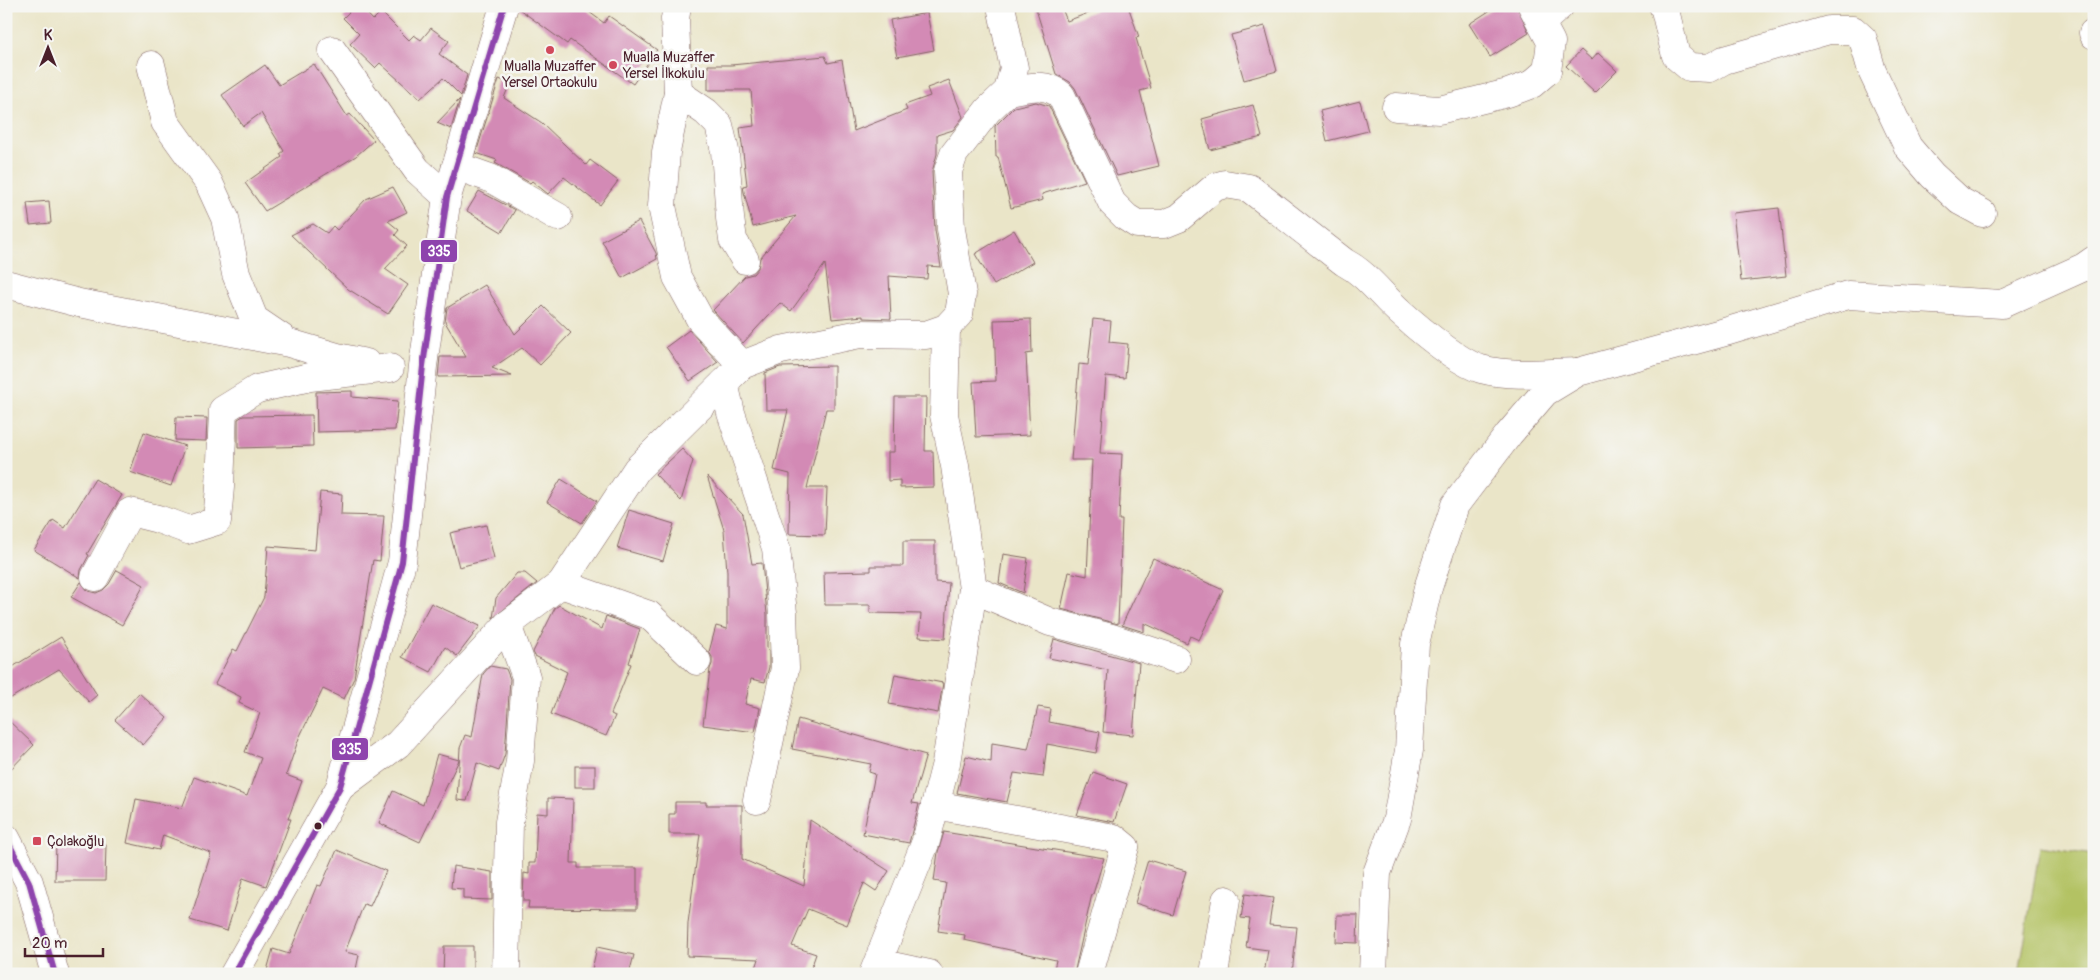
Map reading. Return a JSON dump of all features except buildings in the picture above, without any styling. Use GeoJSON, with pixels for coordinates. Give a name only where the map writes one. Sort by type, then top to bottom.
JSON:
{"type":"FeatureCollection","features":[{"type":"Feature","properties":{"kind":"street"},"geometry":{"type":"LineString","coordinates":[[234,974],[340,787],[402,562],[423,366],[447,197],[504,6]]}},
{"type":"Feature","properties":{"kind":"street"},"geometry":{"type":"LineString","coordinates":[[677,6],[675,19],[678,92],[666,152],[662,206],[677,277],[733,374],[731,413],[776,548],[783,612],[785,668],[757,800]]}},
{"type":"Feature","properties":{"kind":"street"},"geometry":{"type":"LineString","coordinates":[[340,787],[398,744],[508,624],[561,584],[636,469],[733,374],[781,350],[860,334],[926,335],[946,328],[959,314],[962,294],[951,229],[948,171],[954,154],[988,110],[1008,91],[1014,68],[1001,6]]}},
{"type":"Feature","properties":{"kind":"street"},"geometry":{"type":"LineString","coordinates":[[1662,6],[1665,10],[1676,56],[1688,67],[1710,68],[1724,60],[1829,30],[1853,30],[1863,39],[1872,71],[1908,147],[1932,176],[1960,201],[1982,213]]}},
{"type":"Feature","properties":{"kind":"street"},"geometry":{"type":"LineString","coordinates":[[1396,107],[1439,110],[1508,93],[1532,84],[1547,72],[1551,42],[1545,11]]}},
{"type":"Feature","properties":{"kind":"street"},"geometry":{"type":"LineString","coordinates":[[332,50],[417,170],[447,197]]}},
{"type":"Feature","properties":{"kind":"street"},"geometry":{"type":"LineString","coordinates":[[151,66],[165,122],[209,183],[225,218],[236,274],[254,319],[289,343]]}},
{"type":"Feature","properties":{"kind":"street"},"geometry":{"type":"LineString","coordinates":[[1008,91],[1042,86],[1054,89],[1061,95],[1112,203],[1126,217],[1137,224],[1164,224],[1179,218],[1215,187],[1225,184],[1249,188],[1344,262],[1358,269],[1400,312],[1444,347],[1479,369],[1500,373],[1578,372],[1725,332],[1848,295],[2002,304],[2084,267],[2094,260]]}},
{"type":"Feature","properties":{"kind":"street"},"geometry":{"type":"LineString","coordinates":[[678,92],[706,112],[719,125],[725,150],[733,240],[745,260]]}},
{"type":"Feature","properties":{"kind":"street"},"geometry":{"type":"LineString","coordinates":[[456,166],[490,178],[558,217]]}},
{"type":"Feature","properties":{"kind":"street"},"geometry":{"type":"LineString","coordinates":[[6,284],[79,303],[289,343],[337,357],[390,368]]}},
{"type":"Feature","properties":{"kind":"street"},"geometry":{"type":"LineString","coordinates":[[930,974],[876,968],[926,841],[946,763],[972,589],[955,466],[944,415],[946,328]]}},
{"type":"Feature","properties":{"kind":"street"},"geometry":{"type":"LineString","coordinates":[[95,577],[130,512],[158,519],[188,530],[217,521],[223,410],[257,389],[310,377],[423,366]]}},
{"type":"Feature","properties":{"kind":"street"},"geometry":{"type":"LineString","coordinates":[[1373,974],[1377,873],[1397,819],[1408,750],[1415,644],[1428,588],[1455,505],[1509,434],[1545,392],[1578,372]]}},
{"type":"Feature","properties":{"kind":"street"},"geometry":{"type":"LineString","coordinates":[[561,584],[649,615],[697,661]]}},
{"type":"Feature","properties":{"kind":"street"},"geometry":{"type":"LineString","coordinates":[[972,589],[1050,622],[1112,638],[1176,659]]}},
{"type":"Feature","properties":{"kind":"street"},"geometry":{"type":"LineString","coordinates":[[506,974],[508,822],[520,761],[526,677],[508,624]]}},
{"type":"Feature","properties":{"kind":"street"},"geometry":{"type":"LineString","coordinates":[[935,805],[1114,838],[1124,847],[1089,974]]}},
{"type":"Feature","properties":{"kind":"street"},"geometry":{"type":"LineString","coordinates":[[6,838],[29,882],[55,974]]}},
{"type":"Feature","properties":{"kind":"street"},"geometry":{"type":"LineString","coordinates":[[1214,974],[1226,900]]}},
{"type":"Feature","properties":{"kind":"green space"},"geometry":{"type":"Polygon","coordinates":[[[2040,846],[2094,854],[2094,974],[2019,974],[2040,846]]]}},
{"type":"Feature","properties":{"kind":"transit line","name":"335"},"geometry":{"type":"LineString","coordinates":[[234,974],[340,787],[402,562],[423,366],[447,197],[504,6]]}},
{"type":"Feature","properties":{"kind":"transit line","name":"335"},"geometry":{"type":"LineString","coordinates":[[6,838],[29,882],[55,974]]}},
{"type":"Feature","properties":{"kind":"place","name":"Mualla Muzaffer Yersel Ortaokulu"},"geometry":{"type":"Point","coordinates":[550,50]}},
{"type":"Feature","properties":{"kind":"place","name":"Mualla Muzaffer Yersel İlkokulu"},"geometry":{"type":"Point","coordinates":[613,65]}},
{"type":"Feature","properties":{"kind":"place","name":"Çolakoğlu"},"geometry":{"type":"Point","coordinates":[37,841]}}]}
